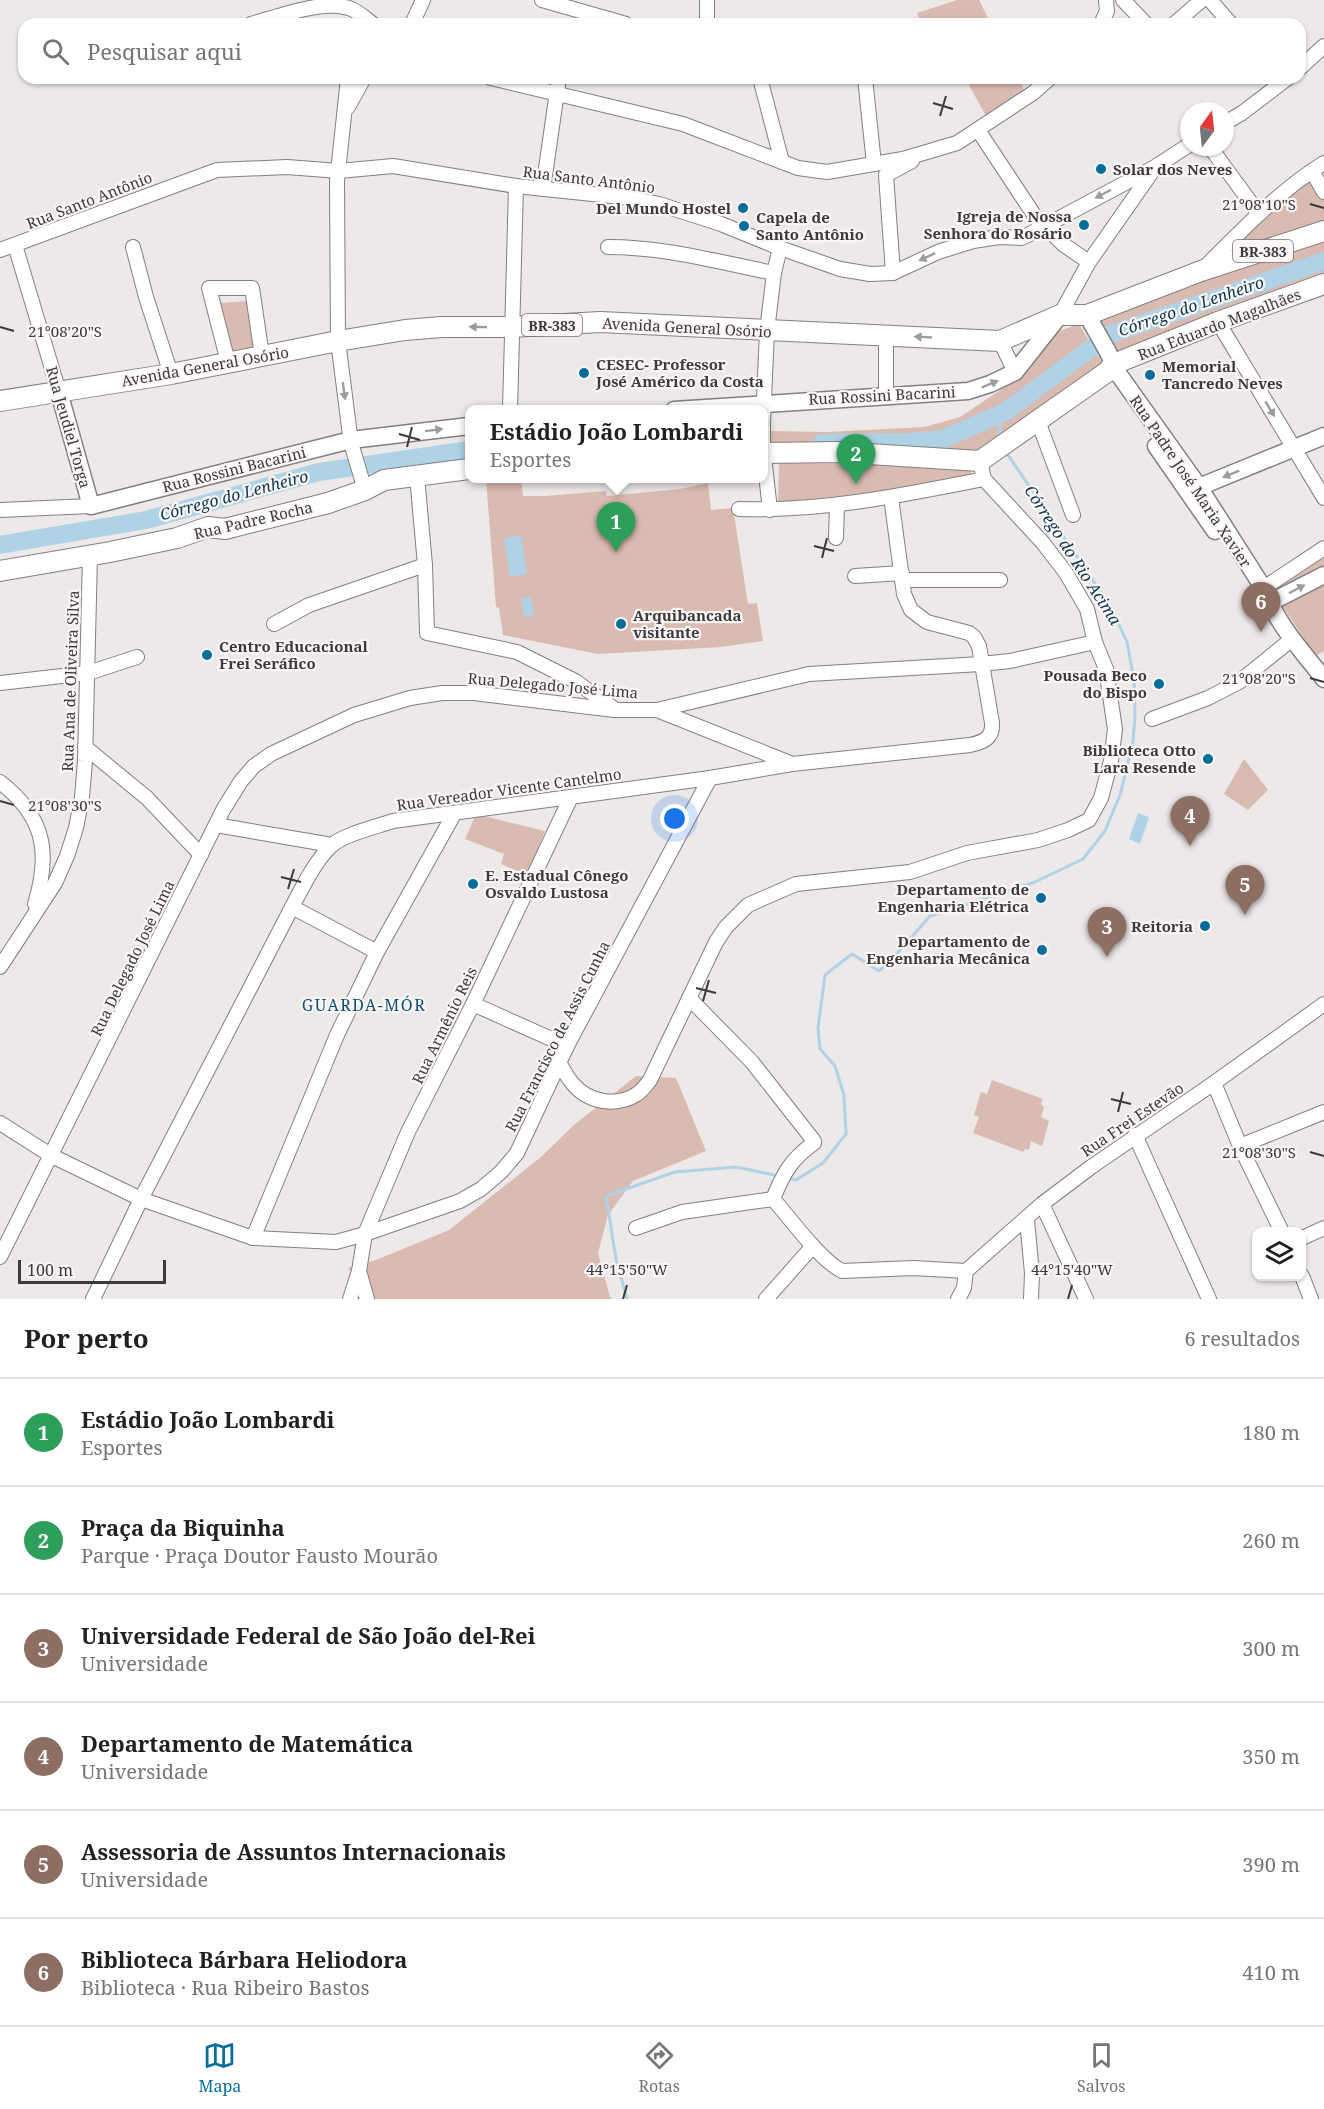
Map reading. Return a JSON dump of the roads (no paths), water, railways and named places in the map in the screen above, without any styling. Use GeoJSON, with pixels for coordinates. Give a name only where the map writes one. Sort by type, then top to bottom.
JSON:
{"type":"FeatureCollection","features":[{"type":"Feature","properties":{"kind":"highway","name":"BR-383"},"geometry":{"type":"LineString","coordinates":[[1087,315],[1201,271],[1324,231]]}},
{"type":"Feature","properties":{"kind":"highway","name":"Rua Eduardo Magalhães"},"geometry":{"type":"LineString","coordinates":[[985,465],[1110,363],[1324,284]]}},
{"type":"Feature","properties":{"kind":"highway","name":"Avenida General Osório"},"geometry":{"type":"LineString","coordinates":[[0,401],[171,374],[262,356],[338,334],[442,327],[512,327],[600,322],[1000,341],[1060,315],[1087,315]]}},
{"type":"Feature","properties":{"kind":"highway"},"geometry":{"type":"LineString","coordinates":[[768,453],[837,452],[985,465]]}},
{"type":"Feature","properties":{"kind":"highway","name":"Rua Padre Rocha"},"geometry":{"type":"LineString","coordinates":[[0,571],[177,538],[208,527],[225,529],[328,503],[363,483],[465,470]]}},
{"type":"Feature","properties":{"kind":"main road","name":"Rua Rossini Bacarini"},"geometry":{"type":"LineString","coordinates":[[731,405],[968,391],[1015,372],[1060,315]]}},
{"type":"Feature","properties":{"kind":"main road","name":"Rua Padre José Maria Xavier"},"geometry":{"type":"LineString","coordinates":[[1087,315],[1110,363],[1292,639],[1324,679]]}},
{"type":"Feature","properties":{"kind":"main road","name":"Rua Jeudiel Torga"},"geometry":{"type":"LineString","coordinates":[[59,392],[91,506]]}},
{"type":"Feature","properties":{"kind":"main road","name":"Rua Rossini Bacarini"},"geometry":{"type":"LineString","coordinates":[[91,506],[351,441],[465,427]]}},
{"type":"Feature","properties":{"kind":"main road"},"geometry":{"type":"LineString","coordinates":[[1194,490],[1324,436]]}},
{"type":"Feature","properties":{"kind":"main road"},"geometry":{"type":"LineString","coordinates":[[1263,595],[1324,575]]}},
{"type":"Feature","properties":{"kind":"street"},"geometry":{"type":"LineString","coordinates":[[415,18],[423,0]]}},
{"type":"Feature","properties":{"kind":"street"},"geometry":{"type":"LineString","coordinates":[[542,0],[605,18]]}},
{"type":"Feature","properties":{"kind":"street"},"geometry":{"type":"LineString","coordinates":[[707,0],[707,18]]}},
{"type":"Feature","properties":{"kind":"street"},"geometry":{"type":"LineString","coordinates":[[1104,18],[1107,11],[1106,0]]}},
{"type":"Feature","properties":{"kind":"street"},"geometry":{"type":"LineString","coordinates":[[1122,0],[1140,18]]}},
{"type":"Feature","properties":{"kind":"street"},"geometry":{"type":"LineString","coordinates":[[1181,18],[1202,0]]}},
{"type":"Feature","properties":{"kind":"street"},"geometry":{"type":"LineString","coordinates":[[1209,0],[1226,18]]}},
{"type":"Feature","properties":{"kind":"street"},"geometry":{"type":"LineString","coordinates":[[273,18],[302,8],[333,5],[353,17]]}},
{"type":"Feature","properties":{"kind":"street"},"geometry":{"type":"LineString","coordinates":[[571,18],[573,9]]}},
{"type":"Feature","properties":{"kind":"street"},"geometry":{"type":"LineString","coordinates":[[1306,62],[1324,46]]}},
{"type":"Feature","properties":{"kind":"street"},"geometry":{"type":"LineString","coordinates":[[347,84],[337,181],[338,334],[351,441],[363,483]]}},
{"type":"Feature","properties":{"kind":"street"},"geometry":{"type":"LineString","coordinates":[[345,111],[361,84]]}},
{"type":"Feature","properties":{"kind":"street"},"geometry":{"type":"LineString","coordinates":[[515,84],[683,124],[783,162],[813,171],[827,172],[927,153],[957,144],[1043,84]]}},
{"type":"Feature","properties":{"kind":"street"},"geometry":{"type":"LineString","coordinates":[[543,189],[558,84]]}},
{"type":"Feature","properties":{"kind":"street"},"geometry":{"type":"LineString","coordinates":[[762,84],[783,162]]}},
{"type":"Feature","properties":{"kind":"street"},"geometry":{"type":"LineString","coordinates":[[866,84],[874,164]]}},
{"type":"Feature","properties":{"kind":"street"},"geometry":{"type":"LineString","coordinates":[[1234,118],[1278,84]]}},
{"type":"Feature","properties":{"kind":"street"},"geometry":{"type":"LineString","coordinates":[[978,130],[1042,226],[1089,262]]}},
{"type":"Feature","properties":{"kind":"street","name":"Rua Santo Antônio"},"geometry":{"type":"LineString","coordinates":[[0,250],[218,170],[286,167],[339,171],[393,166],[516,186],[631,198],[659,204],[721,224],[780,248],[855,272],[882,274],[893,273],[938,252],[973,241],[999,237],[1021,238],[1155,167],[1180,151]]}},
{"type":"Feature","properties":{"kind":"street"},"geometry":{"type":"LineString","coordinates":[[893,273],[886,175],[927,153]]}},
{"type":"Feature","properties":{"kind":"street"},"geometry":{"type":"LineString","coordinates":[[1217,156],[1259,214]]}},
{"type":"Feature","properties":{"kind":"street"},"geometry":{"type":"LineString","coordinates":[[1060,315],[1089,262],[1155,167]]}},
{"type":"Feature","properties":{"kind":"street"},"geometry":{"type":"LineString","coordinates":[[1201,271],[1259,214],[1318,167],[1324,192]]}},
{"type":"Feature","properties":{"kind":"street"},"geometry":{"type":"LineString","coordinates":[[510,405],[516,186]]}},
{"type":"Feature","properties":{"kind":"street","name":"Rua Jeudiel Torga"},"geometry":{"type":"LineString","coordinates":[[15,246],[59,392]]}},
{"type":"Feature","properties":{"kind":"street"},"geometry":{"type":"LineString","coordinates":[[133,247],[146,297],[171,374]]}},
{"type":"Feature","properties":{"kind":"street"},"geometry":{"type":"LineString","coordinates":[[608,247],[642,247],[663,250],[774,273]]}},
{"type":"Feature","properties":{"kind":"street"},"geometry":{"type":"LineString","coordinates":[[765,405],[767,331],[774,273],[780,248]]}},
{"type":"Feature","properties":{"kind":"street"},"geometry":{"type":"LineString","coordinates":[[228,362],[209,288],[252,288],[262,356]]}},
{"type":"Feature","properties":{"kind":"street"},"geometry":{"type":"LineString","coordinates":[[1075,291],[1076,303],[1087,315]]}},
{"type":"Feature","properties":{"kind":"street"},"geometry":{"type":"LineString","coordinates":[[1218,322],[1324,498]]}},
{"type":"Feature","properties":{"kind":"street"},"geometry":{"type":"LineString","coordinates":[[886,334],[886,396]]}},
{"type":"Feature","properties":{"kind":"street"},"geometry":{"type":"LineString","coordinates":[[1000,341],[1015,372]]}},
{"type":"Feature","properties":{"kind":"street"},"geometry":{"type":"LineString","coordinates":[[1031,427],[1073,515]]}},
{"type":"Feature","properties":{"kind":"street"},"geometry":{"type":"LineString","coordinates":[[560,1065],[573,1085],[587,1096],[605,1102],[621,1102],[639,1094],[650,1080],[726,927],[753,902],[796,884],[910,872],[967,853],[1038,840],[1089,820],[1101,798],[1111,761],[1115,729],[1106,669],[1095,642],[1087,609],[1066,573],[985,465],[891,497],[837,506],[770,510],[739,509]]}},
{"type":"Feature","properties":{"kind":"street"},"geometry":{"type":"LineString","coordinates":[[417,476],[428,633],[517,652],[575,681],[614,710]]}},
{"type":"Feature","properties":{"kind":"street"},"geometry":{"type":"LineString","coordinates":[[767,483],[770,510]]}},
{"type":"Feature","properties":{"kind":"street"},"geometry":{"type":"LineString","coordinates":[[891,497],[907,602],[915,615],[927,622],[969,633],[974,637],[979,646],[981,664]]}},
{"type":"Feature","properties":{"kind":"street","name":"Rua Rossini Bacarini"},"geometry":{"type":"LineString","coordinates":[[0,510],[91,506]]}},
{"type":"Feature","properties":{"kind":"street"},"geometry":{"type":"LineString","coordinates":[[836,538],[837,506]]}},
{"type":"Feature","properties":{"kind":"street"},"geometry":{"type":"LineString","coordinates":[[1263,595],[1324,548]]}},
{"type":"Feature","properties":{"kind":"street","name":"Rua Ana de Oliveira Silva"},"geometry":{"type":"LineString","coordinates":[[0,967],[55,883],[76,828],[82,797],[85,747],[90,556]]}},
{"type":"Feature","properties":{"kind":"street"},"geometry":{"type":"LineString","coordinates":[[274,624],[309,605],[425,565]]}},
{"type":"Feature","properties":{"kind":"street"},"geometry":{"type":"LineString","coordinates":[[855,576],[999,580]]}},
{"type":"Feature","properties":{"kind":"street"},"geometry":{"type":"LineString","coordinates":[[1152,719],[1208,698],[1239,682],[1292,639]]}},
{"type":"Feature","properties":{"kind":"street","name":"Rua Delegado José Lima"},"geometry":{"type":"LineString","coordinates":[[0,1257],[216,825],[241,781],[254,766],[271,754],[354,715],[410,698],[442,693],[474,693],[614,710],[657,710],[809,674],[1010,661],[1095,642]]}},
{"type":"Feature","properties":{"kind":"street"},"geometry":{"type":"LineString","coordinates":[[0,683],[88,673],[137,657]]}},
{"type":"Feature","properties":{"kind":"street","name":"Rua Vereador Vicente Cantelmo"},"geometry":{"type":"LineString","coordinates":[[93,1299],[141,1198],[292,907],[308,878],[332,845],[354,834],[393,821],[710,778],[792,764],[970,745],[988,739],[991,734],[992,723],[981,664]]}},
{"type":"Feature","properties":{"kind":"street"},"geometry":{"type":"LineString","coordinates":[[657,710],[792,764]]}},
{"type":"Feature","properties":{"kind":"street"},"geometry":{"type":"LineString","coordinates":[[85,747],[147,798],[201,855]]}},
{"type":"Feature","properties":{"kind":"street","name":"Rua Francisco de Assis Cunha"},"geometry":{"type":"LineString","coordinates":[[0,1123],[52,1156],[141,1198],[254,1238],[336,1242],[460,1201],[481,1190],[517,1153],[567,1046],[710,778]]}},
{"type":"Feature","properties":{"kind":"street"},"geometry":{"type":"LineString","coordinates":[[0,782],[11,791],[33,818],[42,839],[43,869],[40,889],[31,918]]}},
{"type":"Feature","properties":{"kind":"street","name":"Rua Armênio Reis"},"geometry":{"type":"LineString","coordinates":[[350,1299],[359,1272],[365,1234],[408,1132],[474,1004],[572,797]]}},
{"type":"Feature","properties":{"kind":"street"},"geometry":{"type":"LineString","coordinates":[[254,1238],[337,1035],[377,951],[454,814]]}},
{"type":"Feature","properties":{"kind":"street"},"geometry":{"type":"LineString","coordinates":[[216,825],[332,845]]}},
{"type":"Feature","properties":{"kind":"street"},"geometry":{"type":"LineString","coordinates":[[292,907],[377,951]]}},
{"type":"Feature","properties":{"kind":"street"},"geometry":{"type":"LineString","coordinates":[[689,998],[752,1062],[812,1138],[814,1143],[793,1160],[773,1199]]}},
{"type":"Feature","properties":{"kind":"street"},"geometry":{"type":"LineString","coordinates":[[474,1004],[567,1046]]}},
{"type":"Feature","properties":{"kind":"street","name":"Rua Frei Estevão"},"geometry":{"type":"LineString","coordinates":[[966,1271],[1027,1220],[1042,1204],[1134,1135],[1215,1083],[1324,1004]]}},
{"type":"Feature","properties":{"kind":"street"},"geometry":{"type":"LineString","coordinates":[[1215,1083],[1240,1146],[1280,1227]]}},
{"type":"Feature","properties":{"kind":"street"},"geometry":{"type":"LineString","coordinates":[[1240,1146],[1324,1112]]}},
{"type":"Feature","properties":{"kind":"street"},"geometry":{"type":"LineString","coordinates":[[1134,1135],[1209,1299]]}},
{"type":"Feature","properties":{"kind":"street"},"geometry":{"type":"LineString","coordinates":[[636,1228],[682,1212],[773,1199]]}},
{"type":"Feature","properties":{"kind":"street"},"geometry":{"type":"LineString","coordinates":[[773,1199],[833,1266],[846,1272],[912,1268],[966,1271],[964,1288],[958,1299]]}},
{"type":"Feature","properties":{"kind":"street"},"geometry":{"type":"LineString","coordinates":[[1042,1204],[1086,1299]]}},
{"type":"Feature","properties":{"kind":"street"},"geometry":{"type":"LineString","coordinates":[[1027,1220],[1032,1273],[1031,1299]]}},
{"type":"Feature","properties":{"kind":"street"},"geometry":{"type":"LineString","coordinates":[[1306,1236],[1324,1228]]}},
{"type":"Feature","properties":{"kind":"street"},"geometry":{"type":"LineString","coordinates":[[766,1299],[813,1246]]}},
{"type":"Feature","properties":{"kind":"street","name":"Rua Armênio Reis"},"geometry":{"type":"LineString","coordinates":[[359,1272],[367,1299]]}},
{"type":"Feature","properties":{"kind":"street"},"geometry":{"type":"LineString","coordinates":[[1304,1281],[1311,1299]]}},
{"type":"Feature","properties":{"kind":"water"},"geometry":{"type":"Polygon","coordinates":[[[521,535],[527,574],[510,577],[504,538],[521,535]]]}},
{"type":"Feature","properties":{"kind":"water"},"geometry":{"type":"Polygon","coordinates":[[[531,597],[534,615],[524,616],[521,598],[531,597]]]}},
{"type":"Feature","properties":{"kind":"water"},"geometry":{"type":"Polygon","coordinates":[[[1138,813],[1149,817],[1140,844],[1129,839],[1138,813]]]}},
{"type":"Feature","properties":{"kind":"waterway","name":"Córrego do Lenheiro"},"geometry":{"type":"LineString","coordinates":[[822,443],[910,442],[943,439],[1005,412],[1109,335],[1324,261]]}},
{"type":"Feature","properties":{"kind":"waterway","name":"Córrego do Rio Acima"},"geometry":{"type":"LineString","coordinates":[[999,438],[1000,424],[1005,412]]}},
{"type":"Feature","properties":{"kind":"waterway","name":"Córrego do Lenheiro"},"geometry":{"type":"LineString","coordinates":[[0,545],[146,520],[319,472],[465,451]]}},
{"type":"Feature","properties":{"kind":"waterway","name":"Córrego do Rio Acima"},"geometry":{"type":"LineString","coordinates":[[786,1178],[796,1180],[823,1163],[846,1134],[844,1095],[835,1066],[820,1049],[818,1028],[825,975],[852,954],[879,971],[930,916],[1035,882],[1083,859],[1105,831],[1120,795],[1133,742],[1135,716],[1134,680],[1127,642],[1111,607],[1006,452]]}},
{"type":"Feature","properties":{"kind":"waterway","name":"Córrego do Rio Acima"},"geometry":{"type":"LineString","coordinates":[[627,1299],[616,1259],[606,1196],[675,1172],[736,1167],[779,1176]]}},
{"type":"Feature","properties":{"kind":"place","name":"Solar dos Neves"},"geometry":{"type":"Point","coordinates":[1101,169]}},
{"type":"Feature","properties":{"kind":"place","name":"Del Mundo Hostel"},"geometry":{"type":"Point","coordinates":[743,208]}},
{"type":"Feature","properties":{"kind":"place","name":"Igreja de Nossa Senhora do Rosário"},"geometry":{"type":"Point","coordinates":[1084,225]}},
{"type":"Feature","properties":{"kind":"place","name":"Capela de Santo Antônio"},"geometry":{"type":"Point","coordinates":[744,226]}},
{"type":"Feature","properties":{"kind":"place","name":"CESEC- Professor José Américo da Costa"},"geometry":{"type":"Point","coordinates":[584,373]}},
{"type":"Feature","properties":{"kind":"place","name":"Memorial Tancredo Neves"},"geometry":{"type":"Point","coordinates":[1150,375]}},
{"type":"Feature","properties":{"kind":"place","name":"Praça da Biquinha"},"geometry":{"type":"Point","coordinates":[856,484]}},
{"type":"Feature","properties":{"kind":"place","name":"Estádio João Lombardi"},"geometry":{"type":"Point","coordinates":[616,552]}},
{"type":"Feature","properties":{"kind":"place","name":"Arquibancada visitante"},"geometry":{"type":"Point","coordinates":[621,624]}},
{"type":"Feature","properties":{"kind":"place","name":"Biblioteca Bárbara Heliodora"},"geometry":{"type":"Point","coordinates":[1261,632]}},
{"type":"Feature","properties":{"kind":"place","name":"Centro Educacional Frei Seráfico"},"geometry":{"type":"Point","coordinates":[207,655]}},
{"type":"Feature","properties":{"kind":"place","name":"Pousada Beco do Bispo"},"geometry":{"type":"Point","coordinates":[1159,684]}},
{"type":"Feature","properties":{"kind":"place","name":"Biblioteca Otto Lara Resende"},"geometry":{"type":"Point","coordinates":[1208,759]}},
{"type":"Feature","properties":{"kind":"place","name":"Departamento de Matemática"},"geometry":{"type":"Point","coordinates":[1190,846]}},
{"type":"Feature","properties":{"kind":"place","name":"E. Estadual Cônego Osvaldo Lustosa"},"geometry":{"type":"Point","coordinates":[473,884]}},
{"type":"Feature","properties":{"kind":"place","name":"Departamento de Engenharia Elétrica"},"geometry":{"type":"Point","coordinates":[1041,898]}},
{"type":"Feature","properties":{"kind":"place","name":"Assessoria de Assuntos Internacionais"},"geometry":{"type":"Point","coordinates":[1245,915]}},
{"type":"Feature","properties":{"kind":"place","name":"Reitoria"},"geometry":{"type":"Point","coordinates":[1205,926]}},
{"type":"Feature","properties":{"kind":"place","name":"Departamento de Engenharia Mecânica"},"geometry":{"type":"Point","coordinates":[1042,950]}},
{"type":"Feature","properties":{"kind":"place","name":"Universidade Federal de São João del-Rei"},"geometry":{"type":"Point","coordinates":[1107,957]}},
{"type":"Feature","properties":{"kind":"district","name":"GUARDA-MÓR"},"geometry":{"type":"Point","coordinates":[364,1005]}}]}
